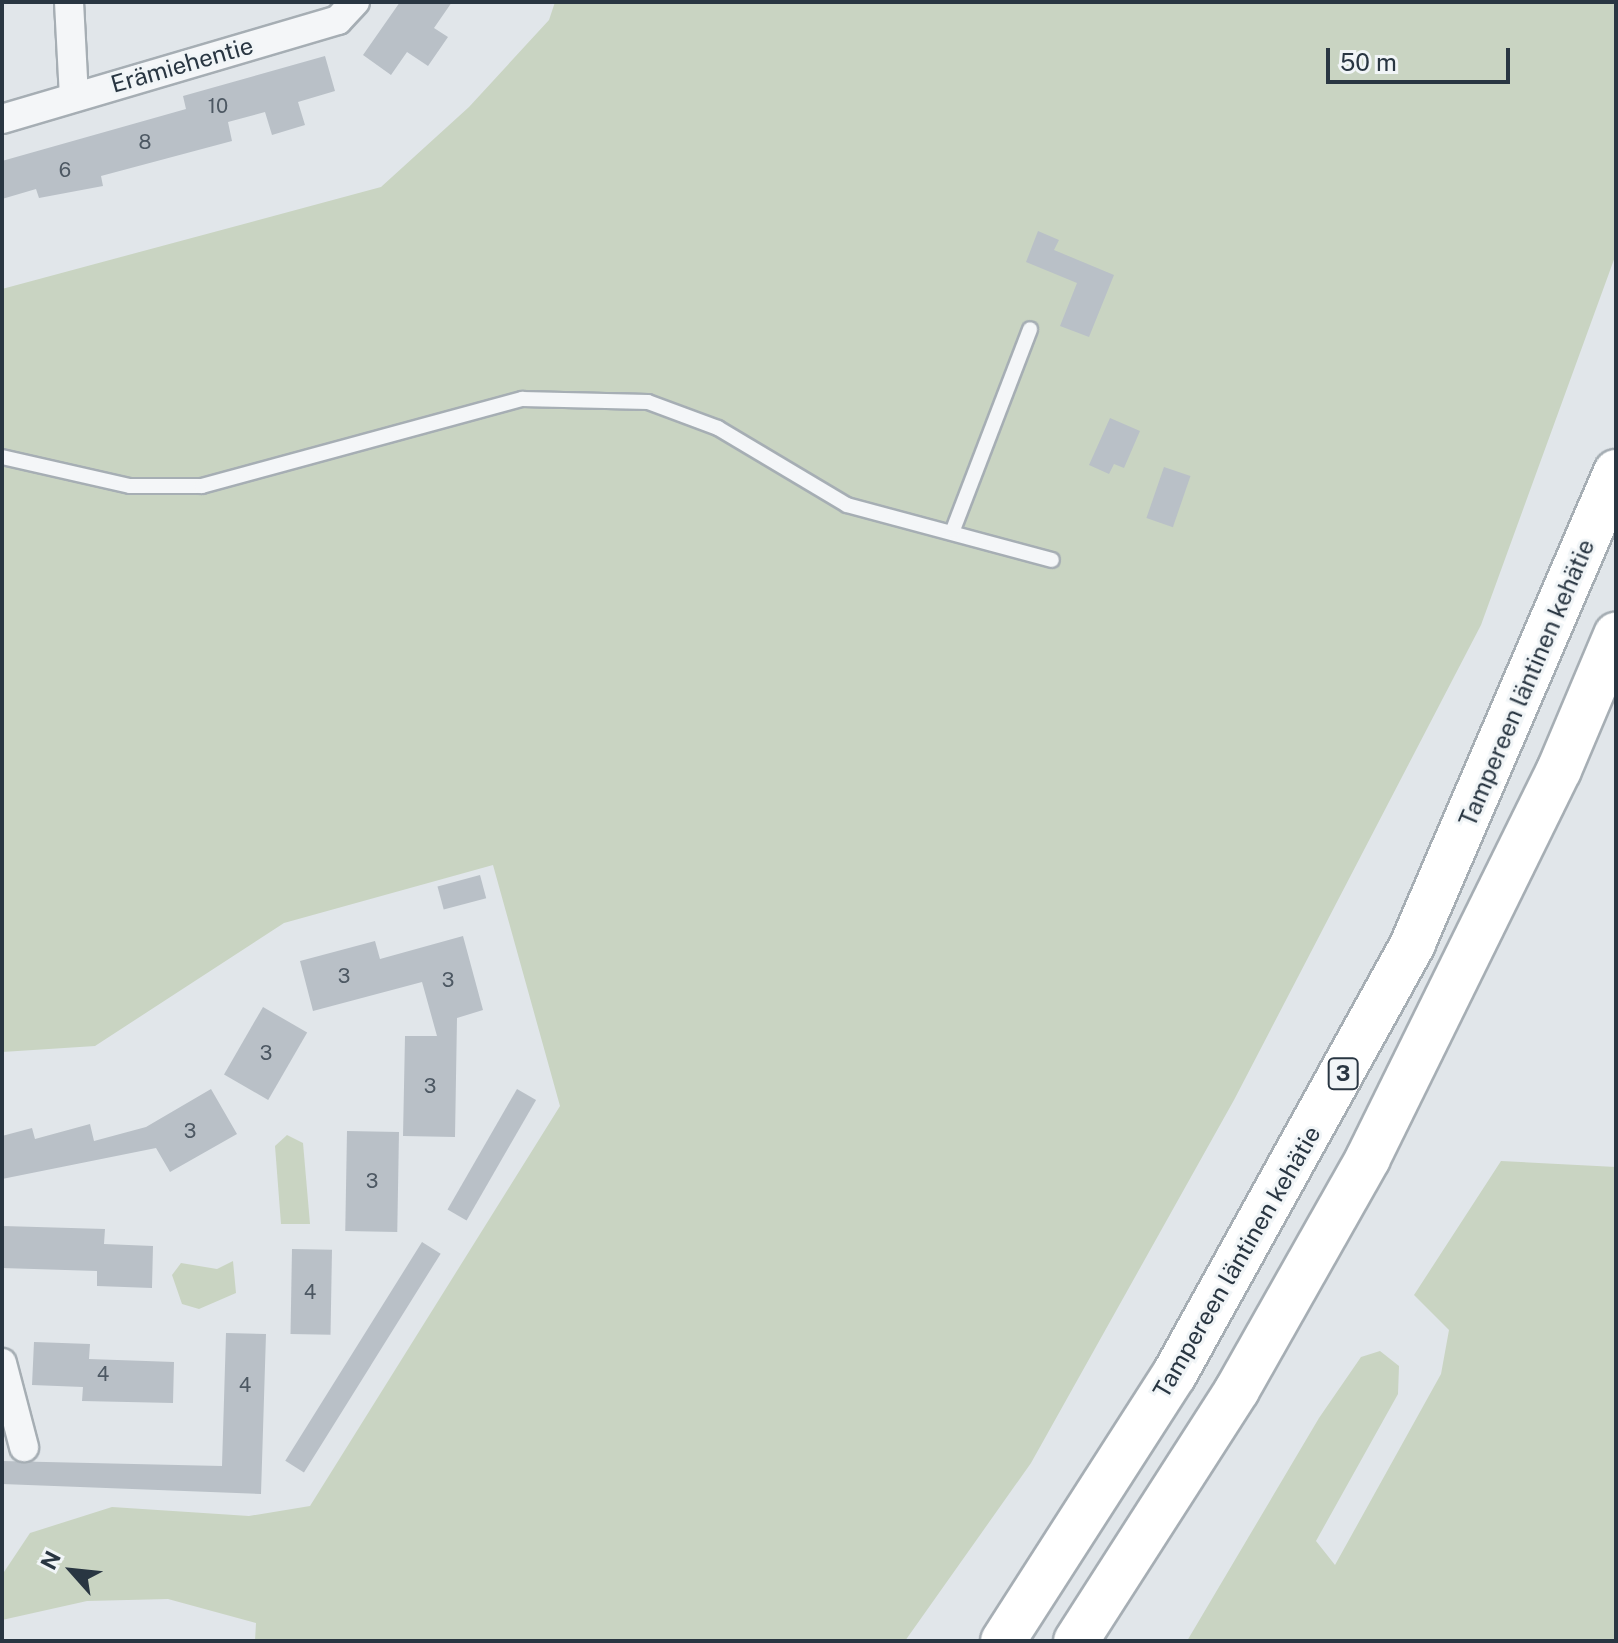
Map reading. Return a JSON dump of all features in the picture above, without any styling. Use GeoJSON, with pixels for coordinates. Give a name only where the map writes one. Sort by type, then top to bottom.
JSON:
{"type":"FeatureCollection","features":[{"type":"Feature","properties":{"kind":"highway","name":"Tampereen läntinen kehätie"},"geometry":{"type":"LineString","coordinates":[[1003,1641],[1174,1375],[1406,956],[1616,472]]}},
{"type":"Feature","properties":{"kind":"highway"},"geometry":{"type":"LineString","coordinates":[[1076,1641],[1237,1390],[1368,1158],[1546,797],[1616,635]]}},
{"type":"Feature","properties":{"kind":"street"},"geometry":{"type":"LineString","coordinates":[[69,2],[74,97]]}},
{"type":"Feature","properties":{"kind":"street","name":"Erämiehentie"},"geometry":{"type":"LineString","coordinates":[[2,119],[338,20],[355,2]]}},
{"type":"Feature","properties":{"kind":"street"},"geometry":{"type":"LineString","coordinates":[[2,1363],[24,1447]]}},
{"type":"Feature","properties":{"kind":"lane"},"geometry":{"type":"LineString","coordinates":[[953,530],[1030,329]]}},
{"type":"Feature","properties":{"kind":"lane"},"geometry":{"type":"LineString","coordinates":[[2,457],[130,486],[202,486],[522,399],[648,402],[718,428],[847,505],[953,530],[1052,560]]}},
{"type":"Feature","properties":{"kind":"green space"},"geometry":{"type":"Polygon","coordinates":[[[555,2],[1616,2],[1616,254],[1481,625],[1234,1100],[1031,1463],[905,1641],[255,1641],[256,1623],[168,1599],[87,1601],[2,1620],[2,1575],[30,1533],[112,1507],[249,1516],[310,1506],[560,1106],[493,865],[284,923],[95,1046],[2,1052],[2,289],[381,187],[469,107],[549,20],[555,2]]]}},
{"type":"Feature","properties":{"kind":"green space"},"geometry":{"type":"Polygon","coordinates":[[[287,1135],[303,1143],[310,1224],[281,1224],[275,1146],[287,1135]]]}},
{"type":"Feature","properties":{"kind":"green space"},"geometry":{"type":"Polygon","coordinates":[[[1501,1161],[1616,1167],[1616,1641],[1187,1641],[1319,1418],[1361,1357],[1380,1351],[1399,1366],[1398,1394],[1316,1541],[1335,1565],[1441,1374],[1449,1330],[1414,1295],[1501,1161]]]}},
{"type":"Feature","properties":{"kind":"green space"},"geometry":{"type":"Polygon","coordinates":[[[233,1261],[236,1293],[199,1309],[182,1304],[172,1275],[181,1263],[217,1269],[233,1261]]]}},
{"type":"Feature","properties":{"kind":"building"},"geometry":{"type":"Polygon","coordinates":[[[400,2],[452,2],[434,28],[448,37],[428,66],[407,52],[391,75],[363,55],[400,2]]]}},
{"type":"Feature","properties":{"kind":"building"},"geometry":{"type":"Polygon","coordinates":[[[325,56],[335,91],[298,102],[305,125],[272,135],[265,112],[228,122],[232,141],[101,176],[103,186],[39,198],[36,189],[2,199],[2,161],[186,109],[183,96],[325,56]]]}},
{"type":"Feature","properties":{"kind":"building"},"geometry":{"type":"Polygon","coordinates":[[[1038,231],[1059,240],[1054,250],[1114,275],[1089,337],[1060,326],[1077,283],[1026,262],[1038,231]]]}},
{"type":"Feature","properties":{"kind":"building"},"geometry":{"type":"Polygon","coordinates":[[[1110,418],[1140,431],[1124,468],[1114,464],[1109,474],[1089,465],[1110,418]]]}},
{"type":"Feature","properties":{"kind":"building"},"geometry":{"type":"Polygon","coordinates":[[[1164,467],[1190,476],[1173,527],[1146,518],[1164,467]]]}},
{"type":"Feature","properties":{"kind":"building"},"geometry":{"type":"Polygon","coordinates":[[[480,875],[486,898],[444,910],[437,886],[480,875]]]}},
{"type":"Feature","properties":{"kind":"building"},"geometry":{"type":"Polygon","coordinates":[[[463,936],[483,1010],[457,1018],[455,1137],[403,1136],[405,1036],[437,1036],[422,982],[313,1011],[300,961],[375,941],[380,959],[463,936]]]}},
{"type":"Feature","properties":{"kind":"building"},"geometry":{"type":"Polygon","coordinates":[[[263,1007],[307,1032],[268,1100],[224,1075],[263,1007]]]}},
{"type":"Feature","properties":{"kind":"building"},"geometry":{"type":"Polygon","coordinates":[[[211,1089],[237,1134],[170,1172],[156,1148],[2,1179],[2,1136],[32,1128],[35,1139],[90,1124],[94,1141],[146,1127],[211,1089]]]}},
{"type":"Feature","properties":{"kind":"building"},"geometry":{"type":"Polygon","coordinates":[[[517,1089],[536,1100],[467,1220],[448,1209],[517,1089]]]}},
{"type":"Feature","properties":{"kind":"building"},"geometry":{"type":"Polygon","coordinates":[[[347,1131],[399,1132],[397,1232],[345,1231],[347,1131]]]}},
{"type":"Feature","properties":{"kind":"building"},"geometry":{"type":"Polygon","coordinates":[[[3,1226],[105,1229],[104,1244],[153,1246],[152,1288],[97,1286],[97,1271],[2,1268],[3,1226]]]}},
{"type":"Feature","properties":{"kind":"building"},"geometry":{"type":"Polygon","coordinates":[[[422,1242],[441,1254],[304,1472],[285,1461],[422,1242]]]}},
{"type":"Feature","properties":{"kind":"building"},"geometry":{"type":"Polygon","coordinates":[[[292,1249],[332,1250],[331,1335],[291,1334],[292,1249]]]}},
{"type":"Feature","properties":{"kind":"building"},"geometry":{"type":"Polygon","coordinates":[[[226,1333],[266,1334],[261,1494],[2,1484],[2,1461],[222,1466],[226,1333]]]}},
{"type":"Feature","properties":{"kind":"building"},"geometry":{"type":"Polygon","coordinates":[[[34,1342],[90,1344],[89,1359],[174,1362],[173,1403],[82,1401],[83,1387],[32,1385],[34,1342]]]}}]}
